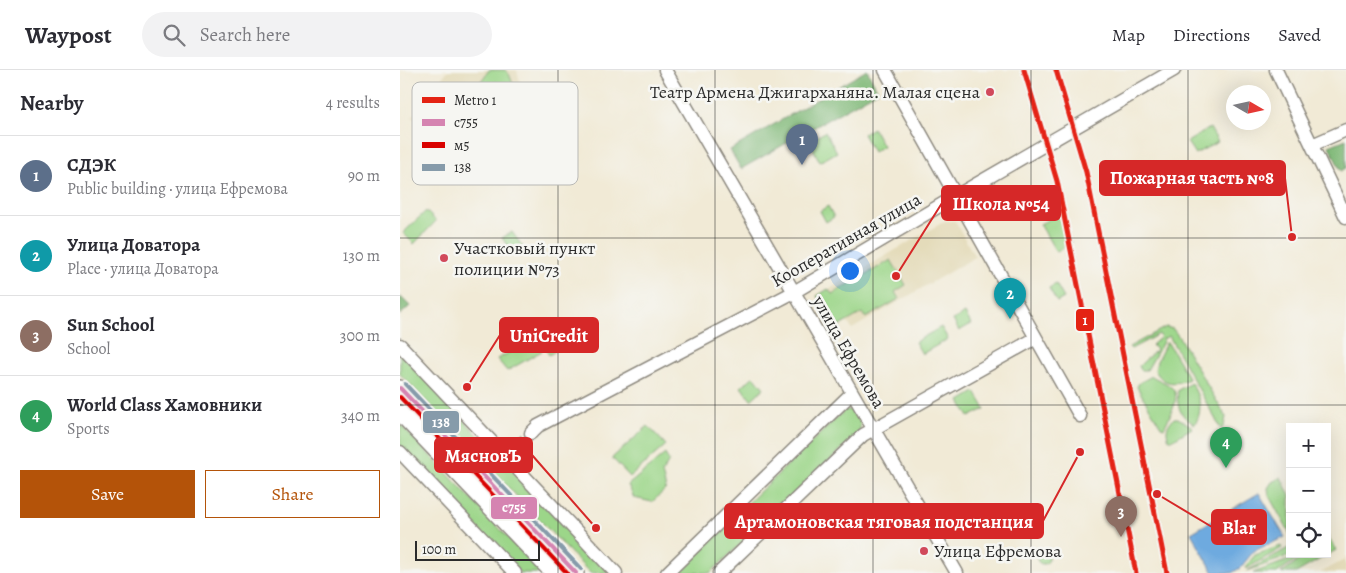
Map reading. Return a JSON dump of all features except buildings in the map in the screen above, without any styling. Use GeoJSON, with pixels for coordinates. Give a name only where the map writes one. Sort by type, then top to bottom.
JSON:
{"type":"FeatureCollection","features":[{"type":"Feature","properties":{"kind":"main road"},"geometry":{"type":"LineString","coordinates":[[400,388],[576,573]]}},
{"type":"Feature","properties":{"kind":"main road"},"geometry":{"type":"LineString","coordinates":[[400,413],[553,573]]}},
{"type":"Feature","properties":{"kind":"street","name":"улица Ефремова"},"geometry":{"type":"LineString","coordinates":[[665,70],[958,573]]}},
{"type":"Feature","properties":{"kind":"street"},"geometry":{"type":"LineString","coordinates":[[885,70],[1080,416]]}},
{"type":"Feature","properties":{"kind":"street","name":"Кооперативная улица"},"geometry":{"type":"LineString","coordinates":[[530,433],[538,426],[794,292],[1174,70]]}},
{"type":"Feature","properties":{"kind":"street"},"geometry":{"type":"LineString","coordinates":[[1276,70],[1346,217]]}},
{"type":"Feature","properties":{"kind":"street"},"geometry":{"type":"LineString","coordinates":[[1312,146],[1346,130]]}},
{"type":"Feature","properties":{"kind":"street"},"geometry":{"type":"LineString","coordinates":[[719,573],[863,435],[1036,338]]}},
{"type":"Feature","properties":{"kind":"street"},"geometry":{"type":"LineString","coordinates":[[400,345],[616,573]]}},
{"type":"Feature","properties":{"kind":"street"},"geometry":{"type":"LineString","coordinates":[[667,573],[852,393]]}},
{"type":"Feature","properties":{"kind":"street"},"geometry":{"type":"LineString","coordinates":[[506,457],[516,446]]}},
{"type":"Feature","properties":{"kind":"street"},"geometry":{"type":"LineString","coordinates":[[400,452],[515,573]]}},
{"type":"Feature","properties":{"kind":"shaded area"},"geometry":{"type":"Polygon","coordinates":[[[448,70],[517,70],[520,82],[439,82],[448,70]]]}},
{"type":"Feature","properties":{"kind":"shaded area"},"geometry":{"type":"Polygon","coordinates":[[[945,221],[955,221],[975,257],[852,329],[847,322],[836,328],[817,296],[945,221]]]}},
{"type":"Feature","properties":{"kind":"shaded area"},"geometry":{"type":"Polygon","coordinates":[[[1346,559],[1346,573],[1320,573],[1346,559]]]}},
{"type":"Feature","properties":{"kind":"green space"},"geometry":{"type":"Polygon","coordinates":[[[489,70],[505,70],[512,82],[480,82],[489,70]]]}},
{"type":"Feature","properties":{"kind":"green space"},"geometry":{"type":"Polygon","coordinates":[[[867,70],[878,91],[741,169],[730,150],[867,70]]]}},
{"type":"Feature","properties":{"kind":"green space"},"geometry":{"type":"Polygon","coordinates":[[[873,128],[883,146],[873,152],[863,134],[873,128]]]}},
{"type":"Feature","properties":{"kind":"green space"},"geometry":{"type":"Polygon","coordinates":[[[1210,128],[1218,142],[1195,154],[1187,142],[1210,128]]]}},
{"type":"Feature","properties":{"kind":"green space"},"geometry":{"type":"Polygon","coordinates":[[[825,132],[837,152],[820,162],[809,141],[825,132]]]}},
{"type":"Feature","properties":{"kind":"green space"},"geometry":{"type":"Polygon","coordinates":[[[1346,139],[1346,168],[1341,171],[1329,146],[1346,139]]]}},
{"type":"Feature","properties":{"kind":"green space"},"geometry":{"type":"Polygon","coordinates":[[[828,206],[834,217],[826,222],[820,211],[828,206]]]}},
{"type":"Feature","properties":{"kind":"green space"},"geometry":{"type":"Polygon","coordinates":[[[426,211],[436,221],[414,244],[403,233],[426,211]]]}},
{"type":"Feature","properties":{"kind":"green space"},"geometry":{"type":"Polygon","coordinates":[[[1057,215],[1071,243],[1056,252],[1040,224],[1057,215]]]}},
{"type":"Feature","properties":{"kind":"green space"},"geometry":{"type":"Polygon","coordinates":[[[512,232],[523,247],[514,254],[502,238],[512,232]]]}},
{"type":"Feature","properties":{"kind":"green space"},"geometry":{"type":"Polygon","coordinates":[[[891,260],[906,285],[895,292],[899,299],[866,318],[862,313],[836,328],[817,296],[828,289],[832,294],[891,260]]]}},
{"type":"Feature","properties":{"kind":"green space"},"geometry":{"type":"Polygon","coordinates":[[[1056,284],[1064,298],[1057,302],[1049,288],[1056,284]]]}},
{"type":"Feature","properties":{"kind":"green space"},"geometry":{"type":"Polygon","coordinates":[[[400,296],[410,306],[400,315],[400,296]]]}},
{"type":"Feature","properties":{"kind":"green space"},"geometry":{"type":"Polygon","coordinates":[[[965,313],[971,324],[959,331],[953,320],[965,313]]]}},
{"type":"Feature","properties":{"kind":"green space"},"geometry":{"type":"Polygon","coordinates":[[[941,327],[948,339],[922,354],[915,342],[941,327]]]}},
{"type":"Feature","properties":{"kind":"green space"},"geometry":{"type":"Polygon","coordinates":[[[1166,327],[1173,329],[1179,337],[1226,417],[1224,426],[1221,429],[1169,336],[1163,339],[1147,370],[1141,370],[1139,366],[1156,350],[1152,345],[1161,337],[1159,334],[1131,349],[1129,347],[1166,327]]]}},
{"type":"Feature","properties":{"kind":"green space"},"geometry":{"type":"Polygon","coordinates":[[[561,336],[566,345],[549,355],[544,347],[561,336]]]}},
{"type":"Feature","properties":{"kind":"green space"},"geometry":{"type":"Polygon","coordinates":[[[532,340],[542,351],[507,371],[497,359],[532,340]]]}},
{"type":"Feature","properties":{"kind":"green space"},"geometry":{"type":"Polygon","coordinates":[[[1166,343],[1168,343],[1189,379],[1174,383],[1165,381],[1158,375],[1155,370],[1157,361],[1166,343]]]}},
{"type":"Feature","properties":{"kind":"green space"},"geometry":{"type":"Polygon","coordinates":[[[400,353],[609,573],[590,573],[400,374],[400,353]]]}},
{"type":"Feature","properties":{"kind":"green space"},"geometry":{"type":"Polygon","coordinates":[[[754,376],[764,388],[751,400],[741,387],[754,376]]]}},
{"type":"Feature","properties":{"kind":"green space"},"geometry":{"type":"Polygon","coordinates":[[[1152,376],[1168,385],[1175,393],[1175,403],[1164,428],[1161,427],[1137,387],[1139,383],[1152,376]]]}},
{"type":"Feature","properties":{"kind":"green space"},"geometry":{"type":"Polygon","coordinates":[[[1191,383],[1200,408],[1195,424],[1186,418],[1180,410],[1178,401],[1178,390],[1191,383]]]}},
{"type":"Feature","properties":{"kind":"green space"},"geometry":{"type":"Polygon","coordinates":[[[975,392],[985,409],[969,417],[960,401],[975,392]]]}},
{"type":"Feature","properties":{"kind":"green space"},"geometry":{"type":"Polygon","coordinates":[[[845,410],[851,410],[858,418],[860,423],[859,433],[710,573],[675,573],[845,410]]]}},
{"type":"Feature","properties":{"kind":"green space"},"geometry":{"type":"Polygon","coordinates":[[[1174,418],[1178,418],[1192,428],[1172,440],[1169,439],[1167,430],[1168,425],[1174,418]]]}},
{"type":"Feature","properties":{"kind":"green space"},"geometry":{"type":"Polygon","coordinates":[[[400,424],[542,573],[520,573],[400,447],[400,424]]]}},
{"type":"Feature","properties":{"kind":"green space"},"geometry":{"type":"Polygon","coordinates":[[[648,426],[666,445],[630,477],[612,458],[648,426]]]}},
{"type":"Feature","properties":{"kind":"green space"},"geometry":{"type":"Polygon","coordinates":[[[665,454],[669,461],[662,473],[666,489],[652,502],[634,498],[628,485],[665,454]]]}},
{"type":"Feature","properties":{"kind":"green space"},"geometry":{"type":"Polygon","coordinates":[[[1281,477],[1286,488],[1286,527],[1269,496],[1268,488],[1272,482],[1281,477]]]}},
{"type":"Feature","properties":{"kind":"green space"},"geometry":{"type":"Polygon","coordinates":[[[1331,541],[1336,550],[1331,553],[1331,541]]]}},
{"type":"Feature","properties":{"kind":"green space"},"geometry":{"type":"Polygon","coordinates":[[[1281,546],[1282,548],[1246,569],[1245,567],[1255,555],[1281,546]]]}},
{"type":"Feature","properties":{"kind":"green space"},"geometry":{"type":"Polygon","coordinates":[[[1286,549],[1286,557],[1247,571],[1286,549]]]}},
{"type":"Feature","properties":{"kind":"green space"},"geometry":{"type":"Polygon","coordinates":[[[1041,552],[1045,552],[1049,558],[1045,564],[1041,564],[1037,560],[1037,556],[1041,552]]]}},
{"type":"Feature","properties":{"kind":"green space"},"geometry":{"type":"Polygon","coordinates":[[[1295,558],[1299,558],[1277,573],[1253,573],[1295,558]]]}},
{"type":"Feature","properties":{"kind":"green space"},"geometry":{"type":"Polygon","coordinates":[[[1302,558],[1322,558],[1296,573],[1281,573],[1302,558]]]}},
{"type":"Feature","properties":{"kind":"water"},"geometry":{"type":"Polygon","coordinates":[[[1259,493],[1285,537],[1254,551],[1240,568],[1232,573],[1214,573],[1191,533],[1259,493]]]}},
{"type":"Feature","properties":{"kind":"tunnel"},"geometry":{"type":"LineString","coordinates":[[516,447],[531,433]]}},
{"type":"Feature","properties":{"kind":"metro line","name":"1"},"geometry":{"type":"LineString","coordinates":[[1024,70],[1057,181],[1136,573]]}},
{"type":"Feature","properties":{"kind":"metro line","name":"1"},"geometry":{"type":"LineString","coordinates":[[1056,70],[1086,172],[1167,573]]}},
{"type":"Feature","properties":{"kind":"transit line","name":"138"},"geometry":{"type":"LineString","coordinates":[[405,384],[581,569]]}},
{"type":"Feature","properties":{"kind":"transit line","name":"с755"},"geometry":{"type":"LineString","coordinates":[[400,388],[576,573]]}},
{"type":"Feature","properties":{"kind":"transit line","name":"м5"},"geometry":{"type":"LineString","coordinates":[[400,397],[567,573]]}},
{"type":"Feature","properties":{"kind":"place","name":"Театр Армена Джигарханяна. Малая сцена"},"geometry":{"type":"Point","coordinates":[990,92]}},
{"type":"Feature","properties":{"kind":"place","name":"СДЭК"},"geometry":{"type":"Point","coordinates":[802,165]}},
{"type":"Feature","properties":{"kind":"place","name":"Пожарная часть №8"},"geometry":{"type":"Point","coordinates":[1292,237]}},
{"type":"Feature","properties":{"kind":"place","name":"Участковый пункт полиции №73"},"geometry":{"type":"Point","coordinates":[444,258]}},
{"type":"Feature","properties":{"kind":"place","name":"Школа №54"},"geometry":{"type":"Point","coordinates":[896,276]}},
{"type":"Feature","properties":{"kind":"place","name":"Улица Доватора"},"geometry":{"type":"Point","coordinates":[1010,319]}},
{"type":"Feature","properties":{"kind":"place","name":"UniCredit"},"geometry":{"type":"Point","coordinates":[467,387]}},
{"type":"Feature","properties":{"kind":"place","name":"Артамоновская тяговая подстанция"},"geometry":{"type":"Point","coordinates":[1080,452]}},
{"type":"Feature","properties":{"kind":"place","name":"World Class Хамовники"},"geometry":{"type":"Point","coordinates":[1226,468]}},
{"type":"Feature","properties":{"kind":"place","name":"Blar"},"geometry":{"type":"Point","coordinates":[1157,494]}},
{"type":"Feature","properties":{"kind":"place","name":"МясновЪ"},"geometry":{"type":"Point","coordinates":[596,528]}},
{"type":"Feature","properties":{"kind":"place","name":"Sun School"},"geometry":{"type":"Point","coordinates":[1121,537]}},
{"type":"Feature","properties":{"kind":"place","name":"Улица Ефремова"},"geometry":{"type":"Point","coordinates":[924,551]}}]}
